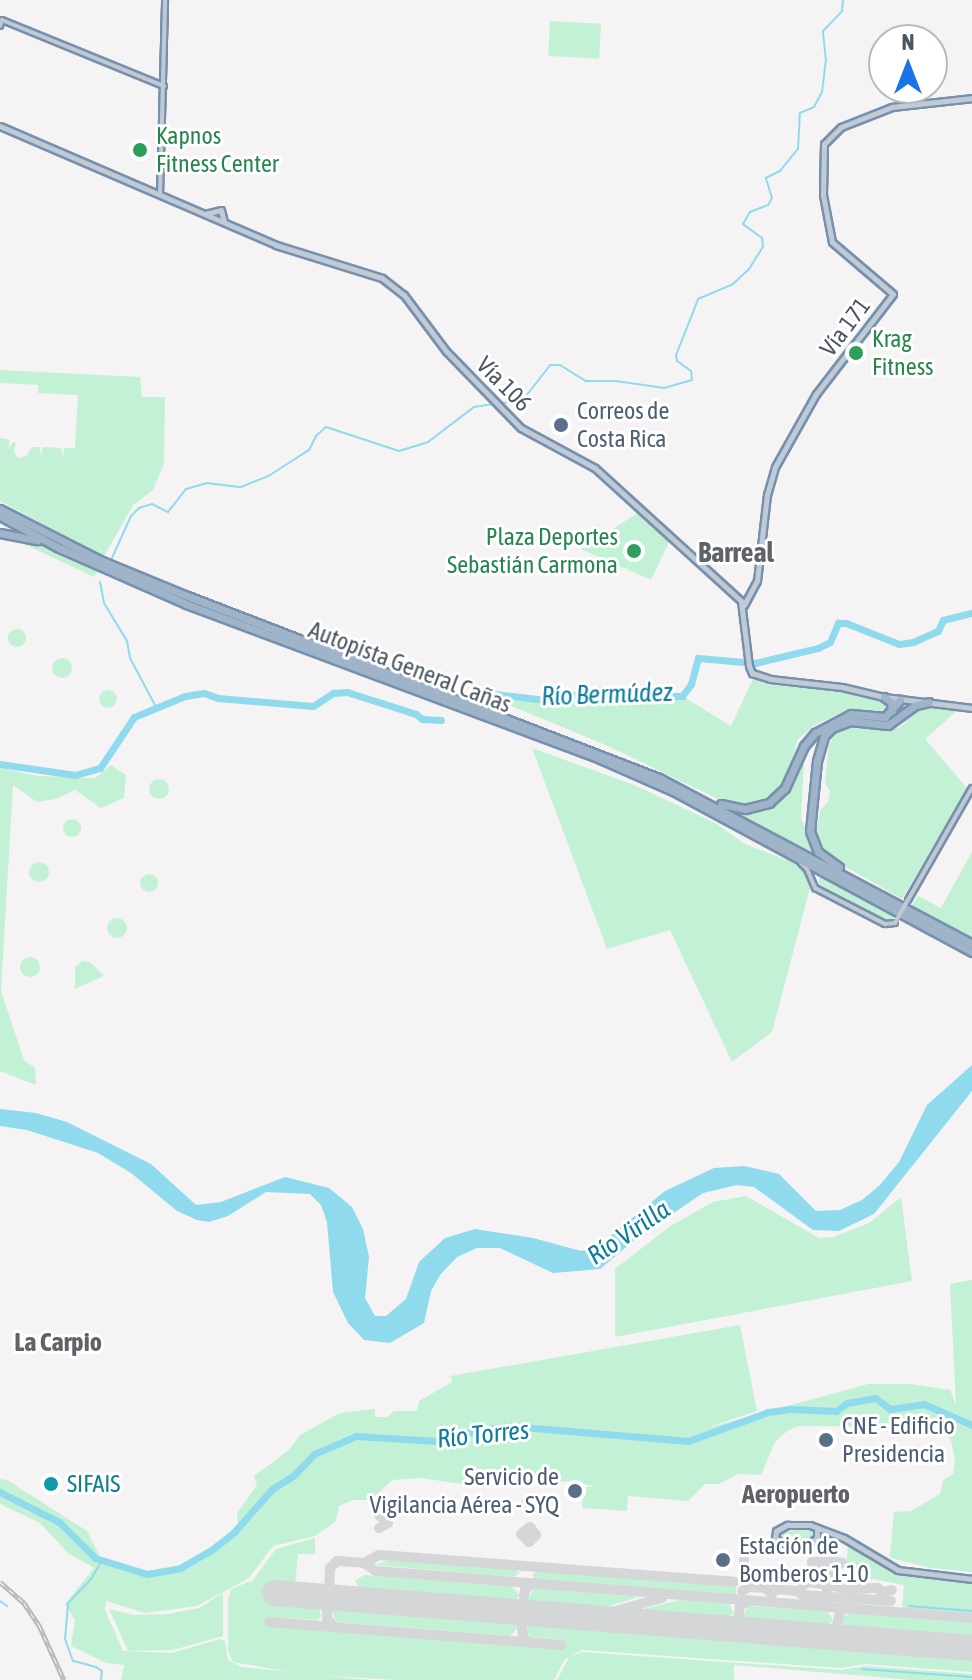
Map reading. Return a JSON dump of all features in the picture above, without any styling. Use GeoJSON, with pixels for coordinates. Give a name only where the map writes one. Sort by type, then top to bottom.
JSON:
{"type":"FeatureCollection","features":[{"type":"Feature","properties":{"kind":"highway","name":"Autopista General Cañas"},"geometry":{"type":"LineString","coordinates":[[0,508],[102,561],[598,752],[714,805],[972,944]]}},
{"type":"Feature","properties":{"kind":"highway","name":"Autopista General Cañas"},"geometry":{"type":"LineString","coordinates":[[0,516],[47,542],[186,604],[600,759],[673,791],[972,952]]}},
{"type":"Feature","properties":{"kind":"highway"},"geometry":{"type":"LineString","coordinates":[[0,533],[47,542]]}},
{"type":"Feature","properties":{"kind":"highway"},"geometry":{"type":"LineString","coordinates":[[884,697],[891,702],[891,713]]}},
{"type":"Feature","properties":{"kind":"highway"},"geometry":{"type":"LineString","coordinates":[[598,752],[661,774],[729,807],[752,809],[780,794],[804,746],[822,728],[851,714],[882,717],[891,713],[901,700]]}},
{"type":"Feature","properties":{"kind":"highway"},"geometry":{"type":"LineString","coordinates":[[901,700],[902,715]]}},
{"type":"Feature","properties":{"kind":"highway"},"geometry":{"type":"LineString","coordinates":[[899,903],[820,854],[811,838],[809,818],[818,753],[828,731],[850,721],[888,725],[916,705],[929,702]]}},
{"type":"Feature","properties":{"kind":"main road","name":"Vía 171"},"geometry":{"type":"LineString","coordinates":[[744,606],[757,581],[767,495],[775,467],[816,394],[893,294],[838,248],[828,234],[824,144],[841,127],[892,107],[972,98]]}},
{"type":"Feature","properties":{"kind":"main road","name":"Vía 106"},"geometry":{"type":"LineString","coordinates":[[0,126],[276,245],[382,278],[404,295],[446,351],[521,428],[595,468],[744,606]]}},
{"type":"Feature","properties":{"kind":"main road"},"geometry":{"type":"LineString","coordinates":[[204,214],[221,210],[225,223]]}},
{"type":"Feature","properties":{"kind":"main road"},"geometry":{"type":"LineString","coordinates":[[744,606],[751,671],[770,679],[972,708]]}},
{"type":"Feature","properties":{"kind":"main road"},"geometry":{"type":"LineString","coordinates":[[836,1535],[817,1538],[808,1544],[792,1545],[777,1541],[774,1534],[793,1524],[817,1528],[836,1535],[898,1570],[972,1579]]}},
{"type":"Feature","properties":{"kind":"main road"},"geometry":{"type":"LineString","coordinates":[[817,1528],[817,1538]]}},
{"type":"Feature","properties":{"kind":"street"},"geometry":{"type":"LineString","coordinates":[[160,195],[165,0]]}},
{"type":"Feature","properties":{"kind":"street"},"geometry":{"type":"LineString","coordinates":[[1,23],[164,86]]}},
{"type":"Feature","properties":{"kind":"street"},"geometry":{"type":"LineString","coordinates":[[769,842],[805,866],[813,886],[885,924],[895,923],[972,788]]}},
{"type":"Feature","properties":{"kind":"street"},"geometry":{"type":"LineString","coordinates":[[813,886],[820,874],[839,880]]}},
{"type":"Feature","properties":{"kind":"green space"},"geometry":{"type":"Polygon","coordinates":[[[550,21],[601,24],[599,59],[548,56],[550,21]]]}},
{"type":"Feature","properties":{"kind":"green space"},"geometry":{"type":"Polygon","coordinates":[[[0,370],[140,377],[142,397],[165,397],[164,463],[153,490],[133,505],[104,556],[0,501],[0,438],[10,440],[8,449],[13,442],[16,443],[14,452],[18,458],[26,456],[32,447],[40,447],[41,456],[43,447],[61,448],[63,457],[64,448],[75,448],[78,395],[38,393],[38,385],[0,383],[0,370]]]}},
{"type":"Feature","properties":{"kind":"green space"},"geometry":{"type":"Polygon","coordinates":[[[638,513],[669,542],[651,580],[581,549],[638,513]]]}},
{"type":"Feature","properties":{"kind":"green space"},"geometry":{"type":"Polygon","coordinates":[[[5,535],[49,545],[99,569],[94,577],[5,535]]]}},
{"type":"Feature","properties":{"kind":"green space"},"geometry":{"type":"Polygon","coordinates":[[[13,629],[21,629],[26,638],[24,645],[13,647],[8,642],[8,634],[13,629]]]}},
{"type":"Feature","properties":{"kind":"green space"},"geometry":{"type":"Polygon","coordinates":[[[62,658],[69,661],[72,668],[69,675],[62,678],[55,675],[52,668],[55,661],[62,658]]]}},
{"type":"Feature","properties":{"kind":"green space"},"geometry":{"type":"Polygon","coordinates":[[[753,679],[769,685],[848,692],[883,701],[888,706],[879,712],[842,712],[815,725],[798,739],[788,774],[779,789],[761,801],[740,804],[722,801],[608,746],[478,692],[546,700],[601,690],[625,696],[682,696],[731,726],[753,679]]]}},
{"type":"Feature","properties":{"kind":"green space"},"geometry":{"type":"Polygon","coordinates":[[[104,690],[112,690],[117,699],[115,706],[104,708],[99,703],[99,695],[104,690]]]}},
{"type":"Feature","properties":{"kind":"green space"},"geometry":{"type":"Polygon","coordinates":[[[919,707],[959,709],[925,739],[967,788],[902,899],[827,856],[818,843],[816,829],[821,809],[828,802],[830,791],[825,783],[829,745],[836,732],[855,725],[892,730],[902,726],[919,707]]]}},
{"type":"Feature","properties":{"kind":"green space"},"geometry":{"type":"Polygon","coordinates":[[[532,748],[634,785],[715,823],[745,844],[797,864],[805,872],[810,888],[772,1032],[732,1062],[670,930],[607,949],[532,748]]]}},
{"type":"Feature","properties":{"kind":"green space"},"geometry":{"type":"Polygon","coordinates":[[[804,762],[801,818],[816,854],[732,812],[753,813],[773,805],[787,791],[804,762]]]}},
{"type":"Feature","properties":{"kind":"green space"},"geometry":{"type":"Polygon","coordinates":[[[111,765],[126,775],[124,798],[101,808],[75,790],[56,799],[37,802],[13,785],[1,991],[24,1060],[35,1068],[36,1085],[0,1071],[0,768],[38,776],[95,778],[111,765]]]}},
{"type":"Feature","properties":{"kind":"green space"},"geometry":{"type":"Polygon","coordinates":[[[159,779],[166,782],[169,789],[166,796],[159,799],[152,796],[149,789],[152,782],[159,779]]]}},
{"type":"Feature","properties":{"kind":"green space"},"geometry":{"type":"Polygon","coordinates":[[[68,819],[76,819],[81,828],[79,835],[68,837],[63,832],[63,824],[68,819]]]}},
{"type":"Feature","properties":{"kind":"green space"},"geometry":{"type":"Polygon","coordinates":[[[972,852],[972,940],[911,906],[918,896],[941,908],[972,852]]]}},
{"type":"Feature","properties":{"kind":"green space"},"geometry":{"type":"Polygon","coordinates":[[[39,862],[46,865],[49,872],[46,879],[39,882],[32,879],[29,872],[32,865],[39,862]]]}},
{"type":"Feature","properties":{"kind":"green space"},"geometry":{"type":"Polygon","coordinates":[[[145,874],[153,874],[158,883],[156,890],[145,892],[140,887],[140,879],[145,874]]]}},
{"type":"Feature","properties":{"kind":"green space"},"geometry":{"type":"Polygon","coordinates":[[[824,876],[894,914],[894,919],[888,922],[819,886],[819,879],[824,876]]]}},
{"type":"Feature","properties":{"kind":"green space"},"geometry":{"type":"Polygon","coordinates":[[[117,918],[124,921],[127,928],[124,935],[117,938],[110,935],[107,928],[110,921],[117,918]]]}},
{"type":"Feature","properties":{"kind":"green space"},"geometry":{"type":"Polygon","coordinates":[[[30,957],[37,960],[40,967],[37,974],[30,977],[23,974],[20,967],[23,960],[30,957]]]}},
{"type":"Feature","properties":{"kind":"green space"},"geometry":{"type":"Polygon","coordinates":[[[82,961],[90,962],[104,976],[75,989],[75,967],[82,961]]]}},
{"type":"Feature","properties":{"kind":"green space"},"geometry":{"type":"Polygon","coordinates":[[[746,1196],[819,1238],[833,1237],[869,1223],[901,1197],[912,1281],[615,1337],[615,1269],[669,1227],[713,1202],[746,1196]]]}},
{"type":"Feature","properties":{"kind":"green space"},"geometry":{"type":"Polygon","coordinates":[[[972,1280],[972,1572],[931,1568],[891,1558],[890,1555],[894,1512],[911,1511],[940,1494],[943,1480],[953,1474],[955,1459],[951,1440],[931,1420],[906,1427],[799,1426],[787,1431],[775,1442],[761,1475],[739,1474],[719,1484],[705,1484],[688,1501],[628,1496],[627,1511],[582,1508],[583,1487],[595,1487],[574,1481],[541,1482],[532,1477],[499,1476],[498,1480],[489,1483],[463,1484],[420,1478],[392,1480],[371,1500],[353,1500],[339,1506],[336,1521],[315,1536],[273,1546],[249,1578],[197,1606],[145,1613],[106,1601],[105,1610],[123,1651],[172,1653],[220,1639],[225,1641],[228,1660],[241,1667],[369,1680],[121,1680],[124,1665],[106,1663],[71,1646],[75,1620],[65,1604],[94,1568],[68,1553],[40,1523],[0,1504],[0,1479],[7,1480],[87,1531],[102,1561],[147,1574],[180,1568],[210,1551],[238,1527],[237,1513],[257,1485],[254,1476],[289,1450],[300,1435],[340,1413],[375,1409],[375,1417],[387,1417],[394,1411],[417,1411],[419,1401],[452,1382],[451,1376],[740,1325],[757,1411],[703,1429],[868,1384],[911,1384],[950,1390],[956,1405],[950,1284],[972,1280]]]}},
{"type":"Feature","properties":{"kind":"green space"},"geometry":{"type":"Polygon","coordinates":[[[799,1528],[809,1529],[815,1535],[798,1542],[780,1540],[777,1536],[799,1528]]]}},
{"type":"Feature","properties":{"kind":"green space"},"geometry":{"type":"Polygon","coordinates":[[[315,1538],[315,1554],[298,1554],[295,1586],[268,1585],[268,1599],[319,1604],[321,1617],[316,1620],[270,1617],[269,1625],[562,1648],[562,1640],[530,1637],[526,1629],[534,1621],[972,1656],[972,1672],[865,1664],[841,1668],[582,1650],[565,1659],[554,1680],[395,1680],[302,1674],[233,1662],[228,1651],[228,1600],[231,1589],[253,1580],[276,1549],[315,1538]]]}},
{"type":"Feature","properties":{"kind":"green space"},"geometry":{"type":"Polygon","coordinates":[[[848,1544],[897,1572],[972,1582],[972,1615],[902,1610],[904,1585],[846,1574],[848,1544]]]}},
{"type":"Feature","properties":{"kind":"green space"},"geometry":{"type":"Polygon","coordinates":[[[391,1559],[512,1568],[520,1573],[513,1577],[375,1565],[391,1559]]]}},
{"type":"Feature","properties":{"kind":"green space"},"geometry":{"type":"Polygon","coordinates":[[[539,1570],[736,1585],[736,1596],[535,1579],[532,1575],[539,1570]]]}},
{"type":"Feature","properties":{"kind":"green space"},"geometry":{"type":"Polygon","coordinates":[[[364,1575],[511,1586],[520,1595],[512,1603],[361,1591],[355,1581],[364,1575]]]}},
{"type":"Feature","properties":{"kind":"green space"},"geometry":{"type":"Polygon","coordinates":[[[535,1588],[639,1597],[602,1608],[533,1605],[528,1598],[535,1588]]]}},
{"type":"Feature","properties":{"kind":"green space"},"geometry":{"type":"Polygon","coordinates":[[[223,1593],[223,1636],[173,1650],[128,1651],[109,1609],[135,1615],[168,1614],[199,1608],[223,1593]]]}},
{"type":"Feature","properties":{"kind":"green space"},"geometry":{"type":"Polygon","coordinates":[[[680,1600],[729,1603],[734,1614],[723,1619],[631,1612],[680,1600]]]}},
{"type":"Feature","properties":{"kind":"green space"},"geometry":{"type":"Polygon","coordinates":[[[339,1605],[510,1619],[518,1627],[510,1636],[336,1622],[332,1611],[339,1605]]]}},
{"type":"Feature","properties":{"kind":"green space"},"geometry":{"type":"Polygon","coordinates":[[[748,1606],[827,1611],[833,1620],[824,1628],[749,1622],[743,1617],[748,1606]]]}},
{"type":"Feature","properties":{"kind":"green space"},"geometry":{"type":"Polygon","coordinates":[[[851,1612],[972,1622],[972,1640],[849,1630],[843,1626],[842,1618],[851,1612]]]}},
{"type":"Feature","properties":{"kind":"green space"},"geometry":{"type":"Polygon","coordinates":[[[582,1652],[841,1670],[865,1666],[972,1674],[972,1680],[912,1680],[734,1665],[734,1680],[557,1680],[569,1657],[582,1652]]]}},
{"type":"Feature","properties":{"kind":"water","name":"Río Virilla"},"geometry":{"type":"Polygon","coordinates":[[[972,1065],[972,1091],[874,1214],[839,1231],[813,1230],[754,1187],[737,1185],[703,1193],[637,1238],[600,1269],[553,1273],[500,1248],[477,1248],[457,1257],[440,1275],[431,1291],[424,1323],[390,1343],[364,1340],[348,1323],[333,1292],[327,1222],[321,1205],[310,1194],[266,1192],[228,1216],[209,1222],[197,1220],[177,1211],[131,1173],[98,1153],[27,1130],[0,1126],[0,1109],[36,1113],[67,1122],[151,1164],[196,1205],[221,1202],[285,1177],[329,1188],[352,1207],[363,1229],[369,1257],[365,1298],[375,1316],[386,1316],[406,1299],[419,1262],[445,1238],[475,1229],[533,1238],[581,1251],[596,1248],[665,1191],[714,1168],[744,1166],[779,1174],[816,1211],[840,1210],[862,1200],[880,1185],[899,1162],[927,1105],[972,1065]]]}},
{"type":"Feature","properties":{"kind":"waterway"},"geometry":{"type":"LineString","coordinates":[[500,403],[516,402],[526,396],[550,365],[560,365],[586,381],[616,381],[664,388],[692,380],[691,371],[677,361],[676,355],[698,299],[733,284],[749,269],[763,247],[762,238],[743,224],[750,212],[768,205],[772,198],[766,178],[780,171],[798,149],[800,113],[814,107],[822,92],[826,61],[823,31],[842,11],[843,0]]}},
{"type":"Feature","properties":{"kind":"waterway"},"geometry":{"type":"LineString","coordinates":[[112,558],[131,516],[139,508],[152,504],[168,512],[186,489],[207,483],[241,487],[270,475],[309,450],[316,436],[326,427],[399,451],[428,442],[474,407],[494,404]]}},
{"type":"Feature","properties":{"kind":"waterway"},"geometry":{"type":"LineString","coordinates":[[100,582],[104,603],[127,641],[130,658],[156,707]]}},
{"type":"Feature","properties":{"kind":"waterway","name":"Río Bermúdez"},"geometry":{"type":"LineString","coordinates":[[478,692],[546,700],[601,690],[625,696],[682,696],[691,684],[698,658],[755,663],[818,648],[830,642],[838,623],[846,623],[899,644],[913,642],[938,631],[943,620],[972,613]]}},
{"type":"Feature","properties":{"kind":"waterway","name":"Río Bermúdez"},"geometry":{"type":"LineString","coordinates":[[0,764],[75,775],[100,768],[134,717],[185,696],[204,693],[218,698],[313,706],[333,693],[347,692],[416,714],[422,719],[441,720]]}},
{"type":"Feature","properties":{"kind":"waterway","name":"Río Torres"},"geometry":{"type":"LineString","coordinates":[[0,1492],[59,1522],[95,1558],[147,1574],[180,1568],[210,1551],[234,1532],[272,1489],[294,1475],[314,1454],[356,1436],[438,1441],[478,1430],[510,1426],[688,1441],[768,1412],[790,1409],[836,1411],[847,1403],[875,1398],[890,1409],[924,1404],[972,1425]]}},
{"type":"Feature","properties":{"kind":"waterway"},"geometry":{"type":"LineString","coordinates":[[101,1680],[102,1671],[73,1661],[65,1639],[68,1603],[91,1579],[102,1561]]}},
{"type":"Feature","properties":{"kind":"waterway"},"geometry":{"type":"LineString","coordinates":[[0,1601],[7,1606]]}},
{"type":"Feature","properties":{"kind":"waterway"},"geometry":{"type":"LineString","coordinates":[[909,1606],[972,1611]]}},
{"type":"Feature","properties":{"kind":"waterway"},"geometry":{"type":"LineString","coordinates":[[862,1669],[972,1677]]}},
{"type":"Feature","properties":{"kind":"taxiway"},"geometry":{"type":"LineString","coordinates":[[526,1504],[531,1510],[537,1505]]}},
{"type":"Feature","properties":{"kind":"taxiway"},"geometry":{"type":"LineString","coordinates":[[379,1528],[388,1523],[380,1516]]}},
{"type":"Feature","properties":{"kind":"taxiway"},"geometry":{"type":"LineString","coordinates":[[530,1527],[536,1535],[529,1542],[521,1534],[530,1527]]}},
{"type":"Feature","properties":{"kind":"taxiway"},"geometry":{"type":"LineString","coordinates":[[364,1563],[379,1555],[734,1582]]}},
{"type":"Feature","properties":{"kind":"taxiway"},"geometry":{"type":"LineString","coordinates":[[743,1579],[744,1559]]}},
{"type":"Feature","properties":{"kind":"taxiway"},"geometry":{"type":"LineString","coordinates":[[333,1626],[327,1618],[327,1605],[337,1598],[329,1590],[330,1568],[337,1561],[364,1563],[376,1571],[972,1618]]}},
{"type":"Feature","properties":{"kind":"taxiway"},"geometry":{"type":"LineString","coordinates":[[828,1570],[842,1563],[833,1561],[829,1564]]}},
{"type":"Feature","properties":{"kind":"taxiway"},"geometry":{"type":"LineString","coordinates":[[827,1592],[829,1564],[812,1562],[813,1568],[828,1572]]}},
{"type":"Feature","properties":{"kind":"taxiway"},"geometry":{"type":"LineString","coordinates":[[743,1579],[748,1575],[766,1576],[772,1585]]}},
{"type":"Feature","properties":{"kind":"taxiway"},"geometry":{"type":"LineString","coordinates":[[772,1582],[778,1577],[799,1578],[803,1585],[809,1582],[851,1589],[878,1588],[881,1592],[892,1590]]}},
{"type":"Feature","properties":{"kind":"taxiway"},"geometry":{"type":"LineString","coordinates":[[522,1621],[531,1613],[523,1604],[525,1590],[533,1583]]}},
{"type":"Feature","properties":{"kind":"taxiway"},"geometry":{"type":"LineString","coordinates":[[742,1591],[749,1587],[766,1588],[771,1594],[777,1589],[803,1595],[891,1601]]}},
{"type":"Feature","properties":{"kind":"taxiway"},"geometry":{"type":"LineString","coordinates":[[574,1616],[608,1613],[662,1598]]}},
{"type":"Feature","properties":{"kind":"taxiway"},"geometry":{"type":"LineString","coordinates":[[730,1629],[738,1622],[740,1606],[748,1601]]}},
{"type":"Feature","properties":{"kind":"taxiway"},"geometry":{"type":"LineString","coordinates":[[523,1604],[515,1612],[521,1617],[523,1637],[528,1642]]}},
{"type":"Feature","properties":{"kind":"taxiway"},"geometry":{"type":"LineString","coordinates":[[829,1636],[836,1629],[840,1612],[847,1607]]}},
{"type":"Feature","properties":{"kind":"taxiway"},"geometry":{"type":"LineString","coordinates":[[269,1622],[561,1645]]}},
{"type":"Feature","properties":{"kind":"runway"},"geometry":{"type":"LineString","coordinates":[[275,1593],[972,1648]]}},
{"type":"Feature","properties":{"kind":"railway"},"geometry":{"type":"LineString","coordinates":[[0,1582],[24,1603],[39,1625],[64,1680]]}},
{"type":"Feature","properties":{"kind":"place","name":"Kapnos Fitness Center"},"geometry":{"type":"Point","coordinates":[140,150]}},
{"type":"Feature","properties":{"kind":"place","name":"Krag Fitness"},"geometry":{"type":"Point","coordinates":[856,353]}},
{"type":"Feature","properties":{"kind":"place","name":"Correos de Costa Rica"},"geometry":{"type":"Point","coordinates":[561,425]}},
{"type":"Feature","properties":{"kind":"place","name":"Plaza Deportes Sebastián Carmona"},"geometry":{"type":"Point","coordinates":[634,551]}},
{"type":"Feature","properties":{"kind":"place","name":"CNE - Edificio Presidencia"},"geometry":{"type":"Point","coordinates":[826,1440]}},
{"type":"Feature","properties":{"kind":"place","name":"SIFAIS"},"geometry":{"type":"Point","coordinates":[51,1484]}},
{"type":"Feature","properties":{"kind":"place","name":"Servicio de Vigilancia Aérea - SYQ"},"geometry":{"type":"Point","coordinates":[575,1491]}},
{"type":"Feature","properties":{"kind":"place","name":"Estación de Bomberos 1-10"},"geometry":{"type":"Point","coordinates":[723,1560]}},
{"type":"Feature","properties":{"kind":"district","name":"Barreal"},"geometry":{"type":"Point","coordinates":[736,552]}},
{"type":"Feature","properties":{"kind":"district","name":"La Carpio"},"geometry":{"type":"Point","coordinates":[58,1343]}},
{"type":"Feature","properties":{"kind":"district","name":"Aeropuerto"},"geometry":{"type":"Point","coordinates":[796,1495]}}]}
